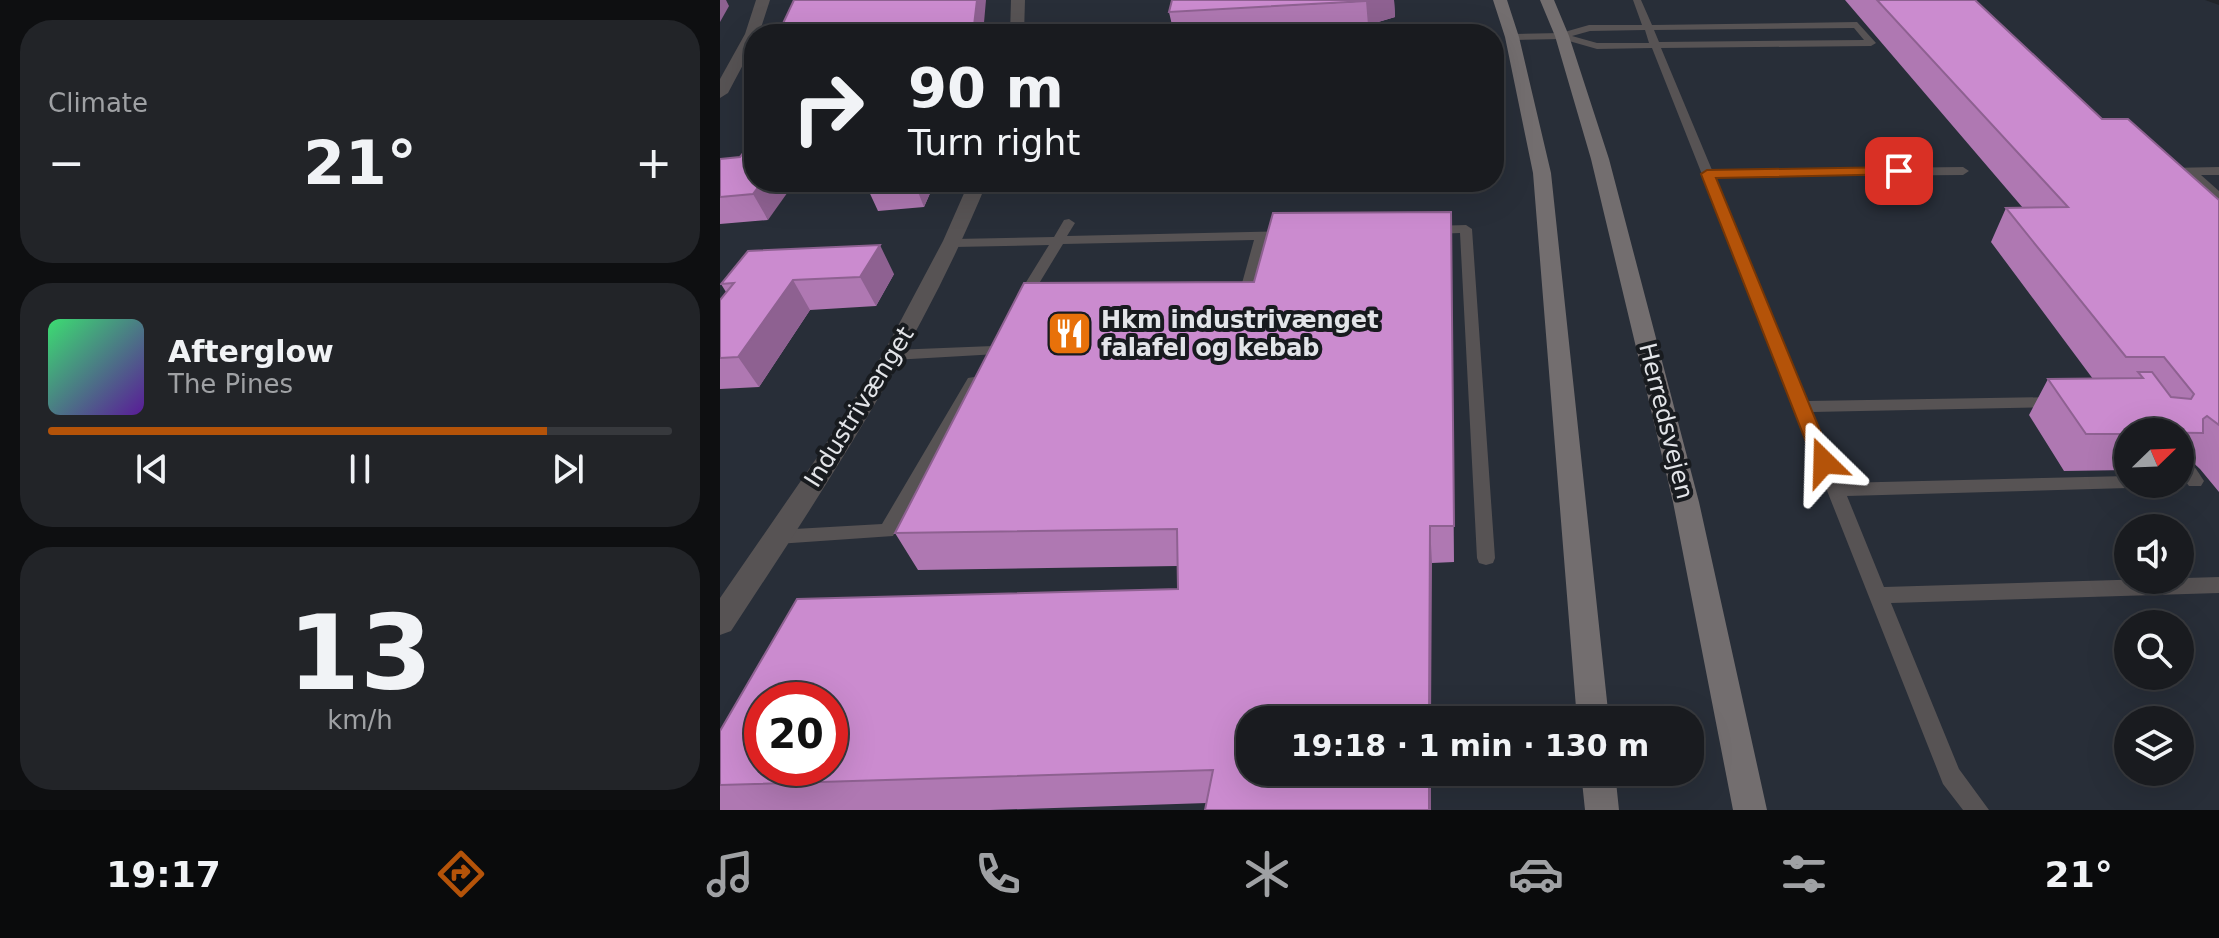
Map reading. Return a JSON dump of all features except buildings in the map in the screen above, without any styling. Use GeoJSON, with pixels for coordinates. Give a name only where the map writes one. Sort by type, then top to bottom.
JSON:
{"type":"FeatureCollection","features":[{"type":"Feature","properties":{"kind":"street"},"geometry":{"type":"LineString","coordinates":[[755,24],[763,0]]}},
{"type":"Feature","properties":{"kind":"street"},"geometry":{"type":"LineString","coordinates":[[1017,24],[1018,0]]}},
{"type":"Feature","properties":{"kind":"street"},"geometry":{"type":"LineString","coordinates":[[1500,0],[1512,37],[1542,173],[1592,706]]}},
{"type":"Feature","properties":{"kind":"street","name":"Herredsvejen"},"geometry":{"type":"LineString","coordinates":[[1547,0],[1562,36],[1600,159],[1686,502],[1750,810]]}},
{"type":"Feature","properties":{"kind":"street"},"geometry":{"type":"LineString","coordinates":[[720,93],[744,49]]}},
{"type":"Feature","properties":{"kind":"street","name":"Industrivænget"},"geometry":{"type":"LineString","coordinates":[[720,622],[869,400],[954,243],[974,192]]}},
{"type":"Feature","properties":{"kind":"street"},"geometry":{"type":"LineString","coordinates":[[1599,786],[1602,810]]}},
{"type":"Feature","properties":{"kind":"lane"},"geometry":{"type":"LineString","coordinates":[[1637,0],[1951,776],[1977,810]]}},
{"type":"Feature","properties":{"kind":"lane"},"geometry":{"type":"LineString","coordinates":[[1512,37],[1562,36],[1589,28],[1857,25],[1871,43],[1597,46],[1562,36]]}},
{"type":"Feature","properties":{"kind":"lane"},"geometry":{"type":"LineString","coordinates":[[1707,174],[1963,171]]}},
{"type":"Feature","properties":{"kind":"lane"},"geometry":{"type":"LineString","coordinates":[[2156,172],[2219,171]]}},
{"type":"Feature","properties":{"kind":"lane"},"geometry":{"type":"LineString","coordinates":[[2191,172],[2219,197]]}},
{"type":"Feature","properties":{"kind":"lane"},"geometry":{"type":"LineString","coordinates":[[1023,307],[1069,223]]}},
{"type":"Feature","properties":{"kind":"lane"},"geometry":{"type":"LineString","coordinates":[[1419,231],[1466,229],[1486,558]]}},
{"type":"Feature","properties":{"kind":"lane"},"geometry":{"type":"LineString","coordinates":[[954,243],[1309,234]]}},
{"type":"Feature","properties":{"kind":"lane"},"geometry":{"type":"LineString","coordinates":[[1230,298],[1245,298],[1262,236]]}},
{"type":"Feature","properties":{"kind":"lane"},"geometry":{"type":"LineString","coordinates":[[777,537],[887,531],[996,345],[893,355]]}},
{"type":"Feature","properties":{"kind":"lane"},"geometry":{"type":"LineString","coordinates":[[1802,407],[2071,402]]}},
{"type":"Feature","properties":{"kind":"lane"},"geometry":{"type":"LineString","coordinates":[[1835,490],[2114,482]]}},
{"type":"Feature","properties":{"kind":"lane"},"geometry":{"type":"LineString","coordinates":[[1877,595],[2219,585]]}},
{"type":"Feature","properties":{"kind":"shaded area"},"geometry":{"type":"Polygon","coordinates":[[[720,0],[2205,0],[2219,5],[2219,810],[720,810],[720,0]]]}},
{"type":"Feature","properties":{"kind":"place","name":"Hkm industrivænget falafel og kebab"},"geometry":{"type":"Point","coordinates":[1070,334]}},
{"type":"Feature","properties":{"kind":"route"},"geometry":{"type":"LineString","coordinates":[[1824,462],[1707,174],[1899,171]]}}]}
